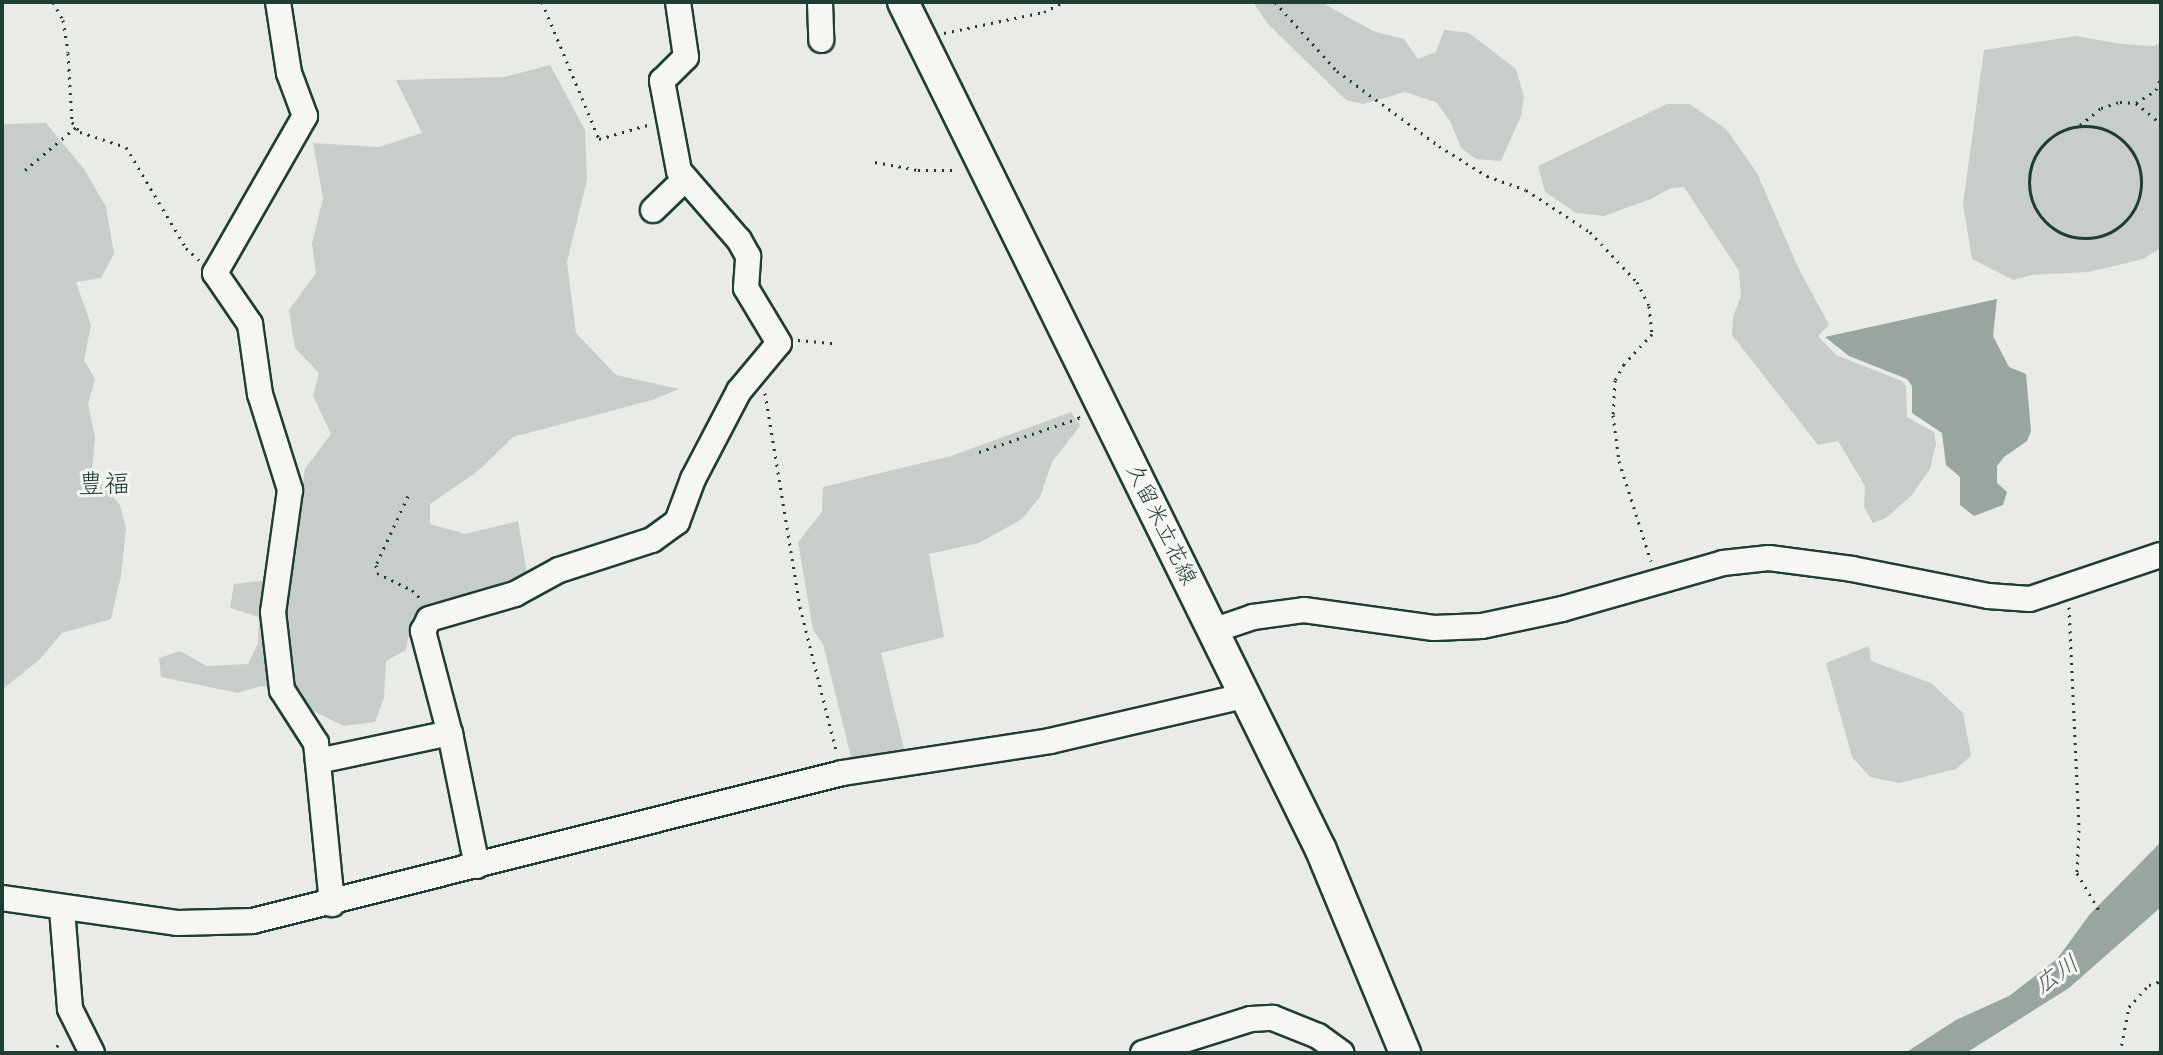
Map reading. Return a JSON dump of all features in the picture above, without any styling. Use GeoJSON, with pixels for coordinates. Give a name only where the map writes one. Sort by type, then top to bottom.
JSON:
{"type":"FeatureCollection","features":[{"type":"Feature","properties":{"kind":"main road","name":"久留米立花線"},"geometry":{"type":"LineString","coordinates":[[903,2],[1247,695],[1321,850],[1405,1053]]}},
{"type":"Feature","properties":{"kind":"street"},"geometry":{"type":"LineString","coordinates":[[278,2],[289,73],[305,116],[215,273],[250,324],[260,394],[290,490],[273,612],[282,690],[316,743],[332,904]]}},
{"type":"Feature","properties":{"kind":"street"},"geometry":{"type":"LineString","coordinates":[[477,866],[450,733],[423,631],[433,618],[515,594],[559,570],[652,540],[677,522],[693,479],[739,391],[779,343],[746,288],[748,256],[739,240],[679,171],[662,81],[686,57],[678,2]]}},
{"type":"Feature","properties":{"kind":"street"},"geometry":{"type":"LineString","coordinates":[[820,2],[821,40]]}},
{"type":"Feature","properties":{"kind":"street"},"geometry":{"type":"LineString","coordinates":[[653,210],[685,179]]}},
{"type":"Feature","properties":{"kind":"street"},"geometry":{"type":"LineString","coordinates":[[1215,630],[1253,617],[1304,610],[1434,628],[1482,626],[1562,609],[1723,563],[1769,558],[1852,569],[1988,596],[2030,599],[2161,555]]}},
{"type":"Feature","properties":{"kind":"street"},"geometry":{"type":"LineString","coordinates":[[2,898],[62,909],[178,923],[253,921],[332,904],[842,773],[1050,741],[1247,695]]}},
{"type":"Feature","properties":{"kind":"street"},"geometry":{"type":"LineString","coordinates":[[318,761],[450,733]]}},
{"type":"Feature","properties":{"kind":"street"},"geometry":{"type":"LineString","coordinates":[[62,909],[70,1009],[92,1053]]}},
{"type":"Feature","properties":{"kind":"street"},"geometry":{"type":"LineString","coordinates":[[1143,1053],[1251,1019],[1273,1018],[1318,1036],[1341,1053]]}},
{"type":"Feature","properties":{"kind":"path"},"geometry":{"type":"LineString","coordinates":[[53,2],[63,20],[68,53],[68,95],[76,127]]}},
{"type":"Feature","properties":{"kind":"path"},"geometry":{"type":"LineString","coordinates":[[542,2],[599,139],[670,119]]}},
{"type":"Feature","properties":{"kind":"path"},"geometry":{"type":"LineString","coordinates":[[921,38],[1044,12],[1064,2]]}},
{"type":"Feature","properties":{"kind":"path"},"geometry":{"type":"LineString","coordinates":[[1275,2],[1337,71],[1439,146],[1487,176],[1526,190],[1590,232],[1637,282],[1649,306],[1652,334],[1624,364],[1615,380],[1613,415],[1619,461],[1657,580]]}},
{"type":"Feature","properties":{"kind":"path"},"geometry":{"type":"LineString","coordinates":[[2136,103],[2156,90],[2161,77]]}},
{"type":"Feature","properties":{"kind":"path"},"geometry":{"type":"LineString","coordinates":[[2080,126],[2111,130],[2134,159],[2141,180],[2141,197],[2121,227],[2106,237],[2087,240],[2072,239],[2053,228],[2039,214],[2029,177],[2041,143],[2054,133],[2080,126],[2101,108],[2120,102],[2136,103],[2161,124]]}},
{"type":"Feature","properties":{"kind":"path"},"geometry":{"type":"LineString","coordinates":[[25,170],[76,127]]}},
{"type":"Feature","properties":{"kind":"path"},"geometry":{"type":"LineString","coordinates":[[76,127],[126,147],[186,248],[215,273]]}},
{"type":"Feature","properties":{"kind":"path"},"geometry":{"type":"LineString","coordinates":[[875,162],[918,170],[967,170]]}},
{"type":"Feature","properties":{"kind":"path"},"geometry":{"type":"LineString","coordinates":[[779,343],[817,339],[834,343]]}},
{"type":"Feature","properties":{"kind":"path"},"geometry":{"type":"LineString","coordinates":[[762,364],[800,607],[842,773]]}},
{"type":"Feature","properties":{"kind":"path"},"geometry":{"type":"LineString","coordinates":[[979,452],[1079,418],[1074,404]]}},
{"type":"Feature","properties":{"kind":"path"},"geometry":{"type":"LineString","coordinates":[[408,496],[376,565],[377,573],[412,590],[433,618]]}},
{"type":"Feature","properties":{"kind":"path"},"geometry":{"type":"LineString","coordinates":[[2068,587],[2075,693],[2077,873],[2100,912]]}},
{"type":"Feature","properties":{"kind":"path"},"geometry":{"type":"LineString","coordinates":[[2120,1053],[2129,1007],[2149,985],[2161,981]]}},
{"type":"Feature","properties":{"kind":"shaded area"},"geometry":{"type":"Polygon","coordinates":[[[1253,2],[1321,2],[1373,31],[1404,39],[1418,59],[1436,52],[1444,30],[1469,33],[1516,69],[1524,97],[1521,116],[1501,161],[1476,159],[1461,148],[1450,121],[1436,102],[1405,92],[1363,104],[1346,100],[1267,23],[1253,2]]]}},
{"type":"Feature","properties":{"kind":"shaded area"},"geometry":{"type":"Polygon","coordinates":[[[2076,36],[2121,44],[2154,46],[2161,42],[2161,248],[2143,259],[2089,272],[2032,275],[2013,280],[1972,259],[1963,204],[1984,50],[2076,36]]]}},
{"type":"Feature","properties":{"kind":"shaded area"},"geometry":{"type":"Polygon","coordinates":[[[550,65],[585,130],[587,180],[567,262],[576,333],[616,375],[679,389],[652,400],[513,437],[478,471],[430,504],[430,524],[465,534],[518,521],[527,573],[412,617],[406,650],[386,661],[384,698],[375,722],[344,726],[313,711],[293,689],[261,686],[238,693],[161,677],[159,658],[180,651],[207,666],[248,664],[258,643],[259,617],[230,608],[234,584],[261,581],[291,571],[305,469],[331,434],[313,396],[319,373],[295,348],[289,310],[316,273],[312,243],[323,198],[313,143],[379,147],[422,133],[396,80],[504,77],[550,65]]]}},
{"type":"Feature","properties":{"kind":"shaded area"},"geometry":{"type":"Polygon","coordinates":[[[1667,104],[1689,104],[1726,129],[1757,173],[1798,267],[1829,325],[1818,336],[1836,355],[1902,381],[1906,386],[1907,417],[1934,432],[1936,444],[1930,469],[1911,496],[1886,518],[1873,523],[1864,507],[1865,486],[1838,441],[1818,445],[1732,335],[1733,317],[1741,296],[1739,271],[1684,187],[1671,188],[1651,199],[1604,216],[1576,213],[1545,192],[1538,166],[1667,104]]]}},
{"type":"Feature","properties":{"kind":"shaded area"},"geometry":{"type":"Polygon","coordinates":[[[46,123],[84,169],[106,207],[114,254],[101,278],[76,282],[91,325],[84,360],[95,379],[88,404],[95,437],[92,472],[120,505],[126,528],[121,576],[111,619],[62,633],[40,659],[2,690],[2,124],[46,123]]]}},
{"type":"Feature","properties":{"kind":"shaded area"},"geometry":{"type":"Polygon","coordinates":[[[1071,412],[1080,426],[1052,462],[1040,497],[1022,519],[979,543],[929,554],[944,637],[881,653],[904,749],[852,761],[823,644],[813,630],[798,542],[822,512],[823,487],[951,456],[1071,412]]]}},
{"type":"Feature","properties":{"kind":"shaded area"},"geometry":{"type":"Polygon","coordinates":[[[1869,646],[1871,661],[1931,683],[1963,713],[1971,756],[1956,769],[1899,783],[1870,777],[1852,757],[1826,663],[1869,646]]]}},
{"type":"Feature","properties":{"kind":"water"},"geometry":{"type":"Polygon","coordinates":[[[1997,299],[1993,336],[2009,367],[2026,374],[2031,431],[2027,441],[2004,457],[1997,466],[1997,483],[2007,492],[2003,505],[1974,516],[1960,505],[1960,477],[1946,465],[1942,433],[1912,413],[1912,386],[1907,379],[1849,356],[1825,337],[1997,299]]]}},
{"type":"Feature","properties":{"kind":"water","name":"広川"},"geometry":{"type":"Polygon","coordinates":[[[2161,842],[2161,907],[2069,988],[1966,1053],[1905,1053],[1956,1020],[2009,996],[2057,959],[2090,914],[2161,842]]]}},
{"type":"Feature","properties":{"kind":"district","name":"豊福"},"geometry":{"type":"Point","coordinates":[104,483]}}]}
